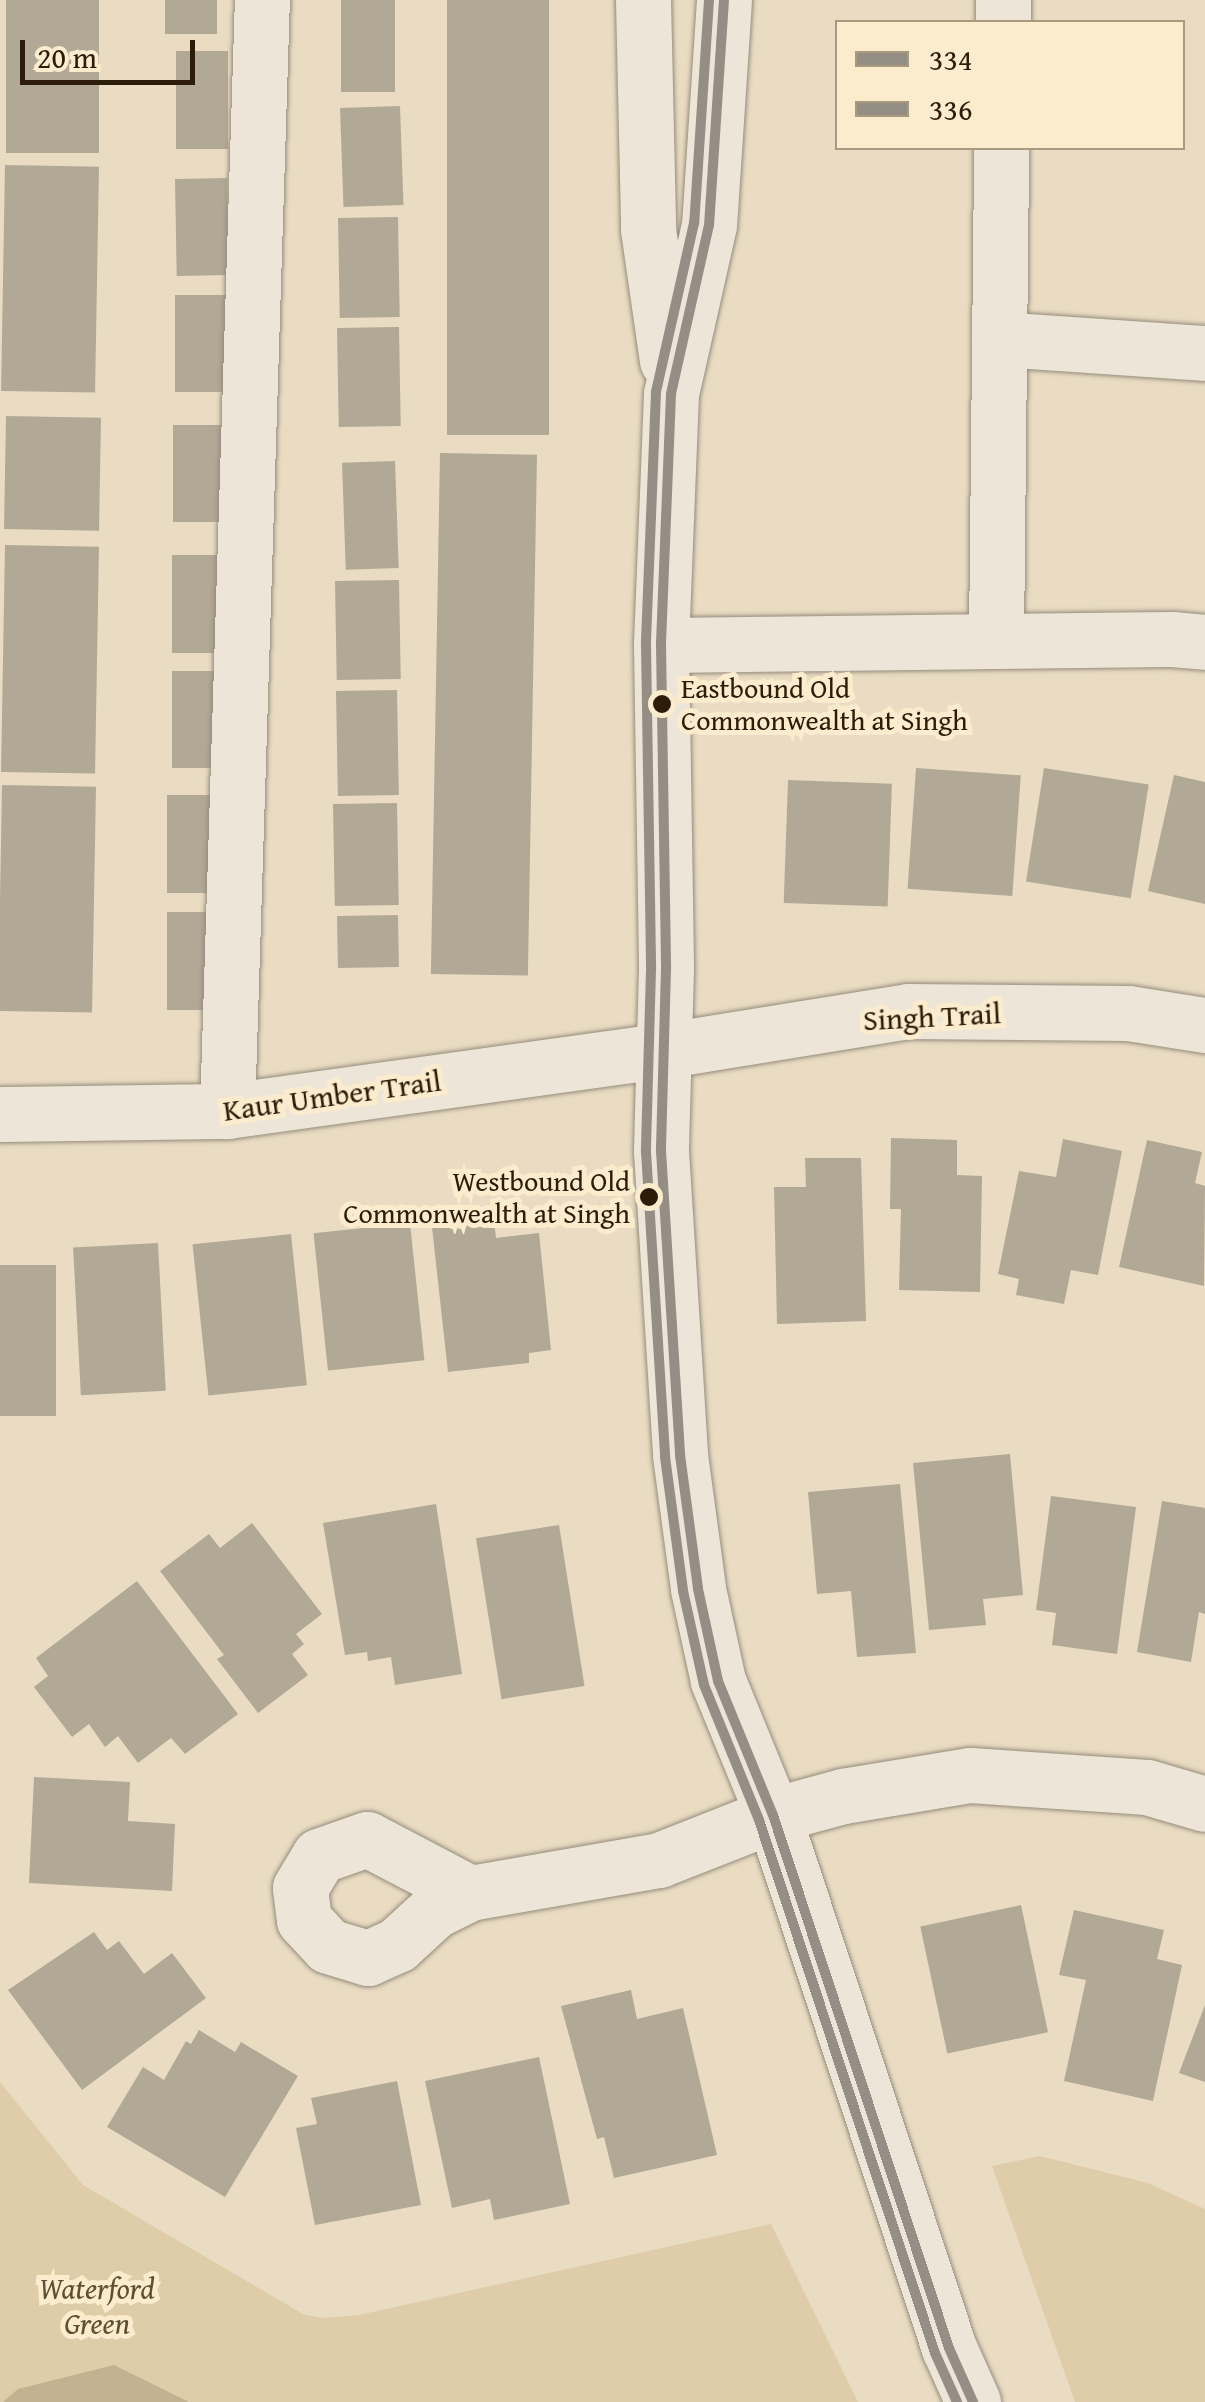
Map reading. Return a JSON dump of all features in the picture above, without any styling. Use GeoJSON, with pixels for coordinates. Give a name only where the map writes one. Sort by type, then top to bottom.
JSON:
{"type":"FeatureCollection","features":[{"type":"Feature","properties":{"kind":"street"},"geometry":{"type":"LineString","coordinates":[[227,1111],[262,0]]}},
{"type":"Feature","properties":{"kind":"street"},"geometry":{"type":"LineString","coordinates":[[643,0],[648,228],[671,394]]}},
{"type":"Feature","properties":{"kind":"street"},"geometry":{"type":"LineString","coordinates":[[724,0],[708,225],[671,394],[661,645],[666,970],[661,1151],[680,1454],[698,1589],[718,1681],[773,1815],[949,2348],[973,2402]]}},
{"type":"Feature","properties":{"kind":"street"},"geometry":{"type":"LineString","coordinates":[[996,640],[1001,150]]}},
{"type":"Feature","properties":{"kind":"street"},"geometry":{"type":"LineString","coordinates":[[999,339],[1205,354]]}},
{"type":"Feature","properties":{"kind":"street"},"geometry":{"type":"LineString","coordinates":[[661,645],[996,640],[1205,642]]}},
{"type":"Feature","properties":{"kind":"street","name":"Singh Trail"},"geometry":{"type":"LineString","coordinates":[[662,1052],[908,1011],[1128,1013],[1205,1024]]}},
{"type":"Feature","properties":{"kind":"street","name":"Kaur Umber Trail"},"geometry":{"type":"LineString","coordinates":[[0,1114],[227,1111],[662,1052]]}},
{"type":"Feature","properties":{"kind":"street"},"geometry":{"type":"LineString","coordinates":[[470,1893],[659,1860],[773,1815],[842,1796],[970,1774],[1064,1778],[1147,1788],[1205,1804]]}},
{"type":"Feature","properties":{"kind":"green space","name":"Waterford Green"},"geometry":{"type":"Polygon","coordinates":[[[0,2082],[83,2185],[303,2314],[321,2318],[359,2315],[771,2224],[858,2402],[0,2402],[0,2082]]]}},
{"type":"Feature","properties":{"kind":"green space"},"geometry":{"type":"Polygon","coordinates":[[[1040,2156],[1148,2183],[1205,2209],[1205,2402],[1075,2402],[992,2166],[1040,2156]]]}},
{"type":"Feature","properties":{"kind":"shaded area"},"geometry":{"type":"Polygon","coordinates":[[[114,2365],[189,2402],[3,2402],[18,2389],[114,2365]]]}},
{"type":"Feature","properties":{"kind":"building"},"geometry":{"type":"Polygon","coordinates":[[[6,0],[99,0],[99,153],[6,153],[6,0]]]}},
{"type":"Feature","properties":{"kind":"building"},"geometry":{"type":"Polygon","coordinates":[[[165,0],[217,0],[217,34],[165,34],[165,0]]]}},
{"type":"Feature","properties":{"kind":"building"},"geometry":{"type":"Polygon","coordinates":[[[341,0],[395,0],[395,92],[341,92],[341,0]]]}},
{"type":"Feature","properties":{"kind":"building"},"geometry":{"type":"Polygon","coordinates":[[[447,0],[549,0],[549,435],[447,435],[447,0]]]}},
{"type":"Feature","properties":{"kind":"building"},"geometry":{"type":"Polygon","coordinates":[[[176,51],[228,51],[228,149],[176,149],[176,51]]]}},
{"type":"Feature","properties":{"kind":"building"},"geometry":{"type":"Polygon","coordinates":[[[400,106],[403,205],[343,207],[340,108],[400,106]]]}},
{"type":"Feature","properties":{"kind":"building"},"geometry":{"type":"Polygon","coordinates":[[[5,165],[99,167],[95,393],[1,391],[5,165]]]}},
{"type":"Feature","properties":{"kind":"building"},"geometry":{"type":"Polygon","coordinates":[[[227,178],[229,275],[177,276],[175,179],[227,178]]]}},
{"type":"Feature","properties":{"kind":"building"},"geometry":{"type":"Polygon","coordinates":[[[398,217],[400,317],[340,318],[338,218],[398,217]]]}},
{"type":"Feature","properties":{"kind":"building"},"geometry":{"type":"Polygon","coordinates":[[[175,295],[227,295],[227,392],[175,392],[175,295]]]}},
{"type":"Feature","properties":{"kind":"building"},"geometry":{"type":"Polygon","coordinates":[[[399,327],[401,426],[339,427],[337,328],[399,327]]]}},
{"type":"Feature","properties":{"kind":"building"},"geometry":{"type":"Polygon","coordinates":[[[6,416],[101,418],[99,531],[4,529],[6,416]]]}},
{"type":"Feature","properties":{"kind":"building"},"geometry":{"type":"Polygon","coordinates":[[[173,425],[225,425],[225,522],[173,522],[173,425]]]}},
{"type":"Feature","properties":{"kind":"building"},"geometry":{"type":"Polygon","coordinates":[[[440,453],[537,455],[528,976],[431,974],[440,453]]]}},
{"type":"Feature","properties":{"kind":"building"},"geometry":{"type":"Polygon","coordinates":[[[395,461],[399,568],[346,570],[342,463],[395,461]]]}},
{"type":"Feature","properties":{"kind":"building"},"geometry":{"type":"Polygon","coordinates":[[[5,545],[99,547],[95,774],[1,772],[5,545]]]}},
{"type":"Feature","properties":{"kind":"building"},"geometry":{"type":"Polygon","coordinates":[[[172,555],[224,555],[224,653],[172,653],[172,555]]]}},
{"type":"Feature","properties":{"kind":"building"},"geometry":{"type":"Polygon","coordinates":[[[399,580],[401,679],[337,680],[335,581],[399,580]]]}},
{"type":"Feature","properties":{"kind":"building"},"geometry":{"type":"Polygon","coordinates":[[[172,671],[223,671],[223,768],[172,768],[172,671]]]}},
{"type":"Feature","properties":{"kind":"building"},"geometry":{"type":"Polygon","coordinates":[[[397,690],[399,795],[338,796],[336,691],[397,690]]]}},
{"type":"Feature","properties":{"kind":"building"},"geometry":{"type":"Polygon","coordinates":[[[916,768],[1021,775],[1012,896],[908,889],[916,768]]]}},
{"type":"Feature","properties":{"kind":"building"},"geometry":{"type":"Polygon","coordinates":[[[1044,768],[1149,785],[1131,898],[1026,882],[1044,768]]]}},
{"type":"Feature","properties":{"kind":"building"},"geometry":{"type":"Polygon","coordinates":[[[1174,775],[1205,782],[1205,904],[1148,891],[1174,775]]]}},
{"type":"Feature","properties":{"kind":"building"},"geometry":{"type":"Polygon","coordinates":[[[788,780],[892,784],[888,907],[784,903],[788,780]]]}},
{"type":"Feature","properties":{"kind":"building"},"geometry":{"type":"Polygon","coordinates":[[[2,785],[96,787],[92,1013],[0,1011],[2,785]]]}},
{"type":"Feature","properties":{"kind":"building"},"geometry":{"type":"Polygon","coordinates":[[[167,795],[219,795],[219,893],[167,893],[167,795]]]}},
{"type":"Feature","properties":{"kind":"building"},"geometry":{"type":"Polygon","coordinates":[[[397,803],[399,905],[335,906],[333,804],[397,803]]]}},
{"type":"Feature","properties":{"kind":"building"},"geometry":{"type":"Polygon","coordinates":[[[167,912],[219,912],[219,1010],[167,1010],[167,912]]]}},
{"type":"Feature","properties":{"kind":"building"},"geometry":{"type":"Polygon","coordinates":[[[398,915],[399,967],[338,968],[337,916],[398,915]]]}},
{"type":"Feature","properties":{"kind":"building"},"geometry":{"type":"Polygon","coordinates":[[[891,1138],[957,1140],[957,1175],[982,1176],[980,1292],[899,1290],[901,1209],[890,1209],[891,1138]]]}},
{"type":"Feature","properties":{"kind":"building"},"geometry":{"type":"Polygon","coordinates":[[[1063,1139],[1122,1151],[1098,1275],[1071,1270],[1064,1304],[1016,1295],[1019,1279],[998,1274],[1019,1171],[1056,1177],[1063,1139]]]}},
{"type":"Feature","properties":{"kind":"building"},"geometry":{"type":"Polygon","coordinates":[[[1147,1140],[1202,1152],[1195,1183],[1205,1186],[1204,1286],[1119,1267],[1147,1140]]]}},
{"type":"Feature","properties":{"kind":"building"},"geometry":{"type":"Polygon","coordinates":[[[805,1158],[861,1158],[866,1321],[777,1324],[774,1187],[806,1187],[805,1158]]]}},
{"type":"Feature","properties":{"kind":"building"},"geometry":{"type":"Polygon","coordinates":[[[493,1212],[496,1238],[539,1233],[551,1350],[529,1353],[529,1363],[448,1372],[431,1218],[493,1212]]]}},
{"type":"Feature","properties":{"kind":"building"},"geometry":{"type":"Polygon","coordinates":[[[410,1223],[424,1360],[328,1370],[314,1233],[410,1223]]]}},
{"type":"Feature","properties":{"kind":"building"},"geometry":{"type":"Polygon","coordinates":[[[291,1234],[307,1385],[208,1396],[193,1244],[291,1234]]]}},
{"type":"Feature","properties":{"kind":"building"},"geometry":{"type":"Polygon","coordinates":[[[158,1243],[166,1391],[81,1395],[73,1247],[158,1243]]]}},
{"type":"Feature","properties":{"kind":"building"},"geometry":{"type":"Polygon","coordinates":[[[0,1265],[56,1265],[56,1416],[0,1416],[0,1265]]]}},
{"type":"Feature","properties":{"kind":"building"},"geometry":{"type":"Polygon","coordinates":[[[1010,1454],[1023,1595],[983,1599],[986,1625],[929,1630],[913,1463],[1010,1454]]]}},
{"type":"Feature","properties":{"kind":"building"},"geometry":{"type":"Polygon","coordinates":[[[900,1484],[916,1653],[857,1657],[851,1591],[817,1594],[808,1492],[900,1484]]]}},
{"type":"Feature","properties":{"kind":"building"},"geometry":{"type":"Polygon","coordinates":[[[1051,1496],[1136,1507],[1117,1654],[1052,1645],[1056,1613],[1036,1610],[1051,1496]]]}},
{"type":"Feature","properties":{"kind":"building"},"geometry":{"type":"Polygon","coordinates":[[[1162,1501],[1205,1508],[1205,1614],[1199,1612],[1191,1662],[1137,1652],[1162,1501]]]}},
{"type":"Feature","properties":{"kind":"building"},"geometry":{"type":"Polygon","coordinates":[[[436,1504],[462,1674],[395,1685],[391,1657],[368,1661],[367,1652],[345,1655],[323,1523],[436,1504]]]}},
{"type":"Feature","properties":{"kind":"building"},"geometry":{"type":"Polygon","coordinates":[[[252,1523],[322,1614],[296,1634],[304,1644],[292,1654],[308,1675],[258,1713],[217,1659],[224,1655],[160,1571],[209,1534],[220,1548],[252,1523]]]}},
{"type":"Feature","properties":{"kind":"building"},"geometry":{"type":"Polygon","coordinates":[[[559,1525],[584,1686],[502,1699],[476,1538],[559,1525]]]}},
{"type":"Feature","properties":{"kind":"building"},"geometry":{"type":"Polygon","coordinates":[[[137,1581],[238,1714],[185,1754],[171,1738],[138,1763],[118,1736],[105,1747],[89,1724],[72,1737],[34,1687],[48,1676],[36,1658],[137,1581]]]}},
{"type":"Feature","properties":{"kind":"building"},"geometry":{"type":"Polygon","coordinates":[[[34,1777],[130,1782],[128,1821],[175,1824],[172,1891],[29,1883],[34,1777]]]}},
{"type":"Feature","properties":{"kind":"building"},"geometry":{"type":"Polygon","coordinates":[[[1021,1905],[1048,2032],[947,2054],[920,1926],[1021,1905]]]}},
{"type":"Feature","properties":{"kind":"building"},"geometry":{"type":"Polygon","coordinates":[[[1074,1910],[1164,1930],[1157,1959],[1182,1965],[1153,2101],[1064,2081],[1086,1980],[1059,1975],[1074,1910]]]}},
{"type":"Feature","properties":{"kind":"building"},"geometry":{"type":"Polygon","coordinates":[[[94,1932],[107,1950],[119,1941],[144,1974],[172,1953],[206,1998],[82,2090],[8,1990],[94,1932]]]}},
{"type":"Feature","properties":{"kind":"building"},"geometry":{"type":"Polygon","coordinates":[[[631,1990],[637,2019],[683,2008],[717,2155],[614,2178],[604,2137],[597,2139],[561,2006],[631,1990]]]}},
{"type":"Feature","properties":{"kind":"building"},"geometry":{"type":"Polygon","coordinates":[[[1205,2005],[1205,2082],[1179,2073],[1205,2005]]]}},
{"type":"Feature","properties":{"kind":"building"},"geometry":{"type":"Polygon","coordinates":[[[199,2030],[235,2052],[241,2042],[298,2076],[225,2197],[107,2127],[143,2067],[164,2080],[186,2041],[191,2044],[199,2030]]]}},
{"type":"Feature","properties":{"kind":"building"},"geometry":{"type":"Polygon","coordinates":[[[539,2057],[570,2204],[494,2220],[490,2199],[452,2208],[425,2081],[539,2057]]]}},
{"type":"Feature","properties":{"kind":"building"},"geometry":{"type":"Polygon","coordinates":[[[397,2081],[421,2205],[315,2225],[296,2128],[317,2124],[311,2098],[397,2081]]]}},
{"type":"Feature","properties":{"kind":"transit line","name":"336"},"geometry":{"type":"LineString","coordinates":[[709,0],[694,223],[656,392],[646,644],[651,969],[646,1152],[665,1457],[683,1591],[704,1685],[759,1820],[935,2353],[957,2402]]}},
{"type":"Feature","properties":{"kind":"transit line","name":"334"},"geometry":{"type":"LineString","coordinates":[[724,0],[709,225],[671,394],[661,645],[666,969],[661,1151],[680,1455],[698,1589],[718,1681],[773,1815],[949,2348],[973,2402]]}},
{"type":"Feature","properties":{"kind":"place","name":"Eastbound Old Commonwealth at Singh"},"geometry":{"type":"Point","coordinates":[662,704]}},
{"type":"Feature","properties":{"kind":"place","name":"Westbound Old Commonwealth at Singh"},"geometry":{"type":"Point","coordinates":[649,1197]}}]}
